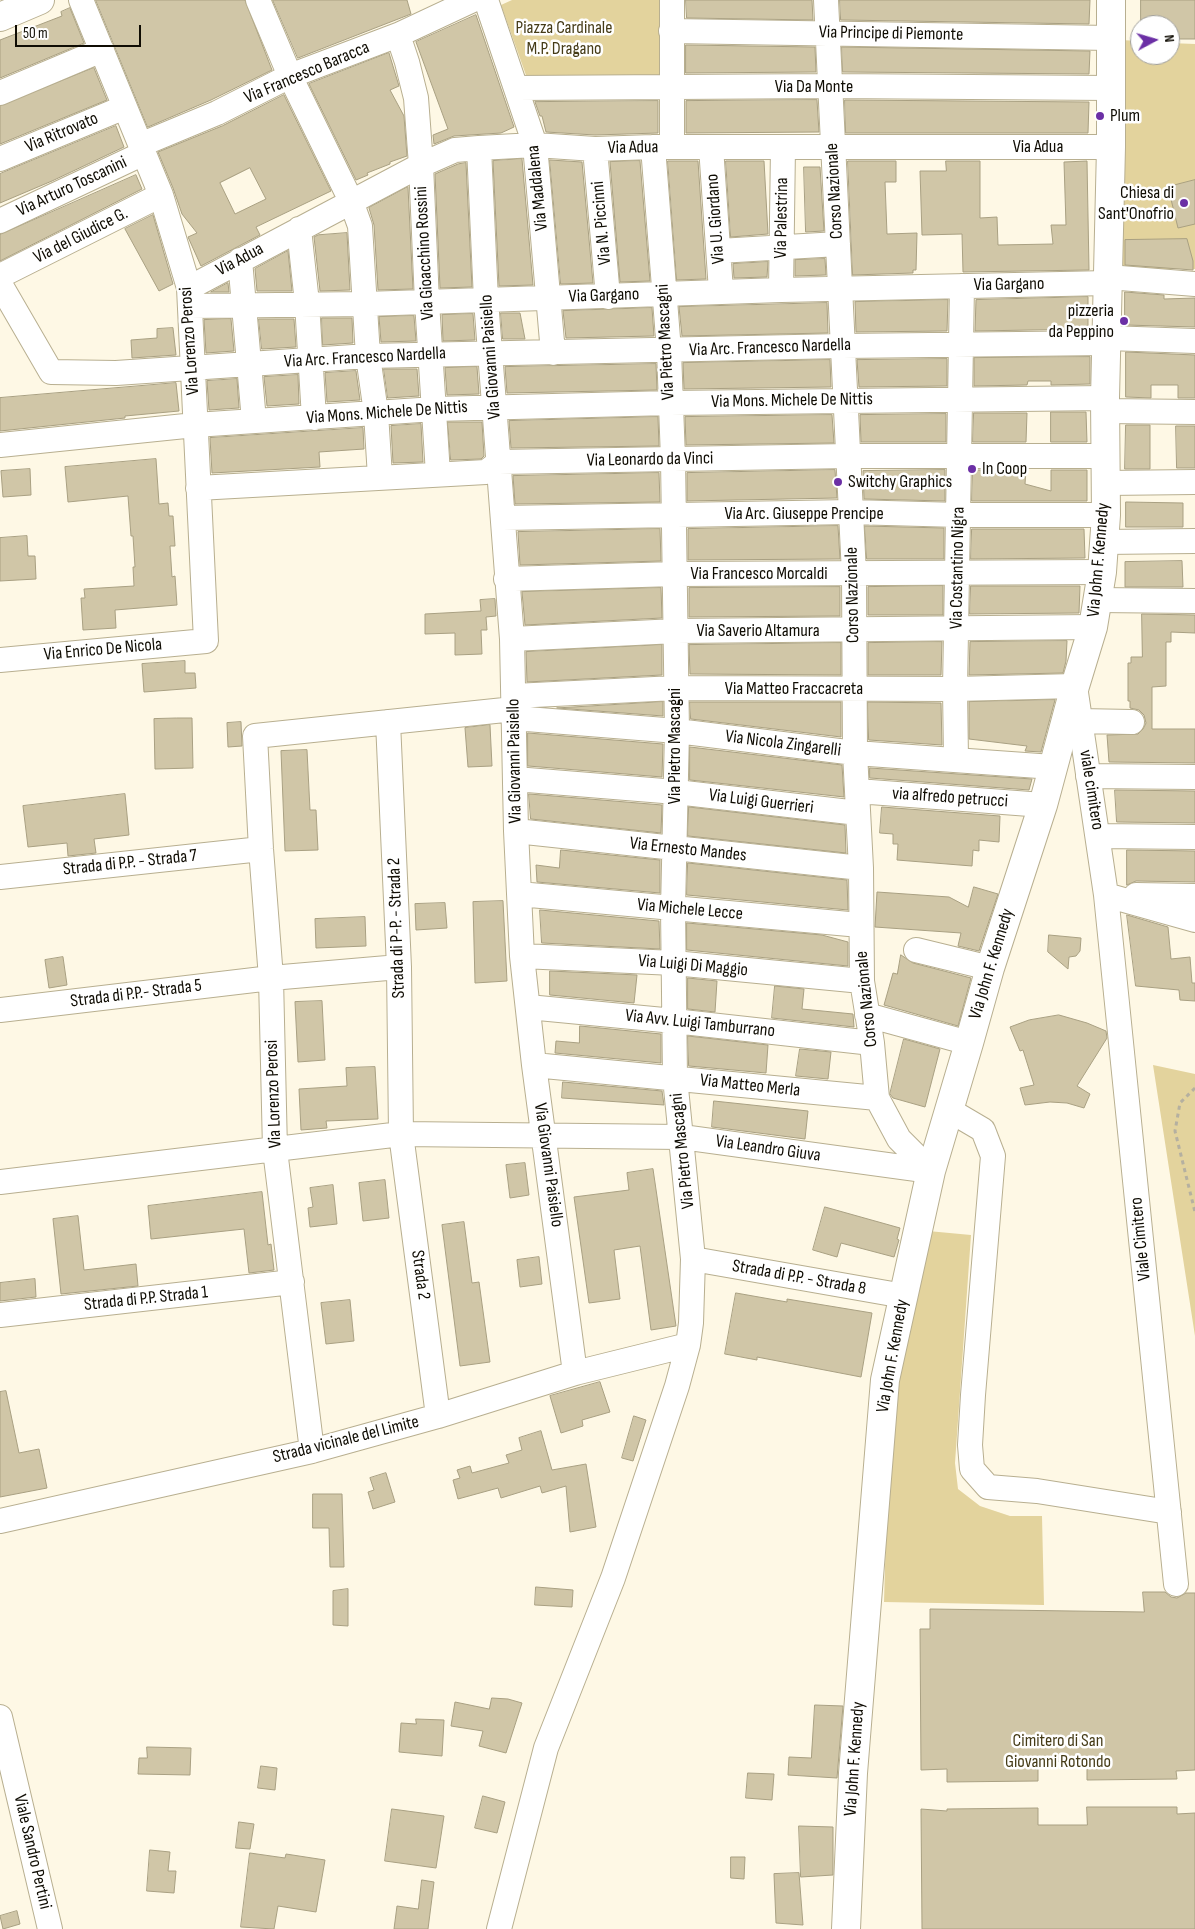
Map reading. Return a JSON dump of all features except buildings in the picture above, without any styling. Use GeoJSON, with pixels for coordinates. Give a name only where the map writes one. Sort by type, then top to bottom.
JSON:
{"type":"FeatureCollection","features":[{"type":"Feature","properties":{"kind":"main road"},"geometry":{"type":"LineString","coordinates":[[0,17],[40,0]]}},
{"type":"Feature","properties":{"kind":"main road","name":"Via John F. Kennedy"},"geometry":{"type":"LineString","coordinates":[[846,1929],[853,1773],[885,1380],[931,1171],[970,1043],[990,968],[1043,805],[1074,686],[1093,627],[1102,572],[1106,515],[1105,404],[1111,147],[1111,0]]}},
{"type":"Feature","properties":{"kind":"street","name":"Via Lorenzo Perosi"},"geometry":{"type":"LineString","coordinates":[[81,0],[161,195],[190,297],[206,641]]}},
{"type":"Feature","properties":{"kind":"street"},"geometry":{"type":"LineString","coordinates":[[258,0],[290,76],[351,201],[360,226],[368,356],[376,413],[380,477]]}},
{"type":"Feature","properties":{"kind":"street","name":"Via Francesco Baracca"},"geometry":{"type":"LineString","coordinates":[[142,149],[290,76],[484,0]]}},
{"type":"Feature","properties":{"kind":"street","name":"Via Maddalena"},"geometry":{"type":"LineString","coordinates":[[484,0],[536,145],[553,353]]}},
{"type":"Feature","properties":{"kind":"street","name":"Via Pietro Mascagni"},"geometry":{"type":"LineString","coordinates":[[500,1929],[546,1748],[613,1578],[677,1386],[688,1346],[691,1323],[694,1259],[675,1078],[674,1021],[673,908],[676,792],[676,631],[669,351],[664,293],[663,147],[671,87],[672,0]]}},
{"type":"Feature","properties":{"kind":"street","name":"Corso Nazionale"},"geometry":{"type":"LineString","coordinates":[[826,0],[854,574],[855,753],[861,868],[860,925],[862,981],[872,1043],[877,1098],[899,1139],[931,1171]]}},
{"type":"Feature","properties":{"kind":"street","name":"Via Principe di Piemonte"},"geometry":{"type":"LineString","coordinates":[[672,31],[1110,38]]}},
{"type":"Feature","properties":{"kind":"street","name":"Via Gioacchino Rossini"},"geometry":{"type":"LineString","coordinates":[[398,35],[416,98],[421,165],[426,302],[435,409],[438,474]]}},
{"type":"Feature","properties":{"kind":"street"},"geometry":{"type":"LineString","coordinates":[[0,93],[102,50]]}},
{"type":"Feature","properties":{"kind":"street","name":"Via Da Monte"},"geometry":{"type":"LineString","coordinates":[[517,88],[831,86],[1110,88]]}},
{"type":"Feature","properties":{"kind":"street","name":"Via Ritrovato"},"geometry":{"type":"LineString","coordinates":[[0,160],[125,107]]}},
{"type":"Feature","properties":{"kind":"street","name":"Via Adua"},"geometry":{"type":"LineString","coordinates":[[190,297],[240,260],[421,165],[455,150],[536,145],[595,148],[783,146],[833,148],[1111,147]]}},
{"type":"Feature","properties":{"kind":"street","name":"Via Palestrina"},"geometry":{"type":"LineString","coordinates":[[781,290],[783,146]]}},
{"type":"Feature","properties":{"kind":"street","name":"Via U. Giordano"},"geometry":{"type":"LineString","coordinates":[[711,147],[719,251],[720,292]]}},
{"type":"Feature","properties":{"kind":"street","name":"Via Giovanni Paisiello"},"geometry":{"type":"LineString","coordinates":[[478,148],[486,300],[512,639],[516,831],[522,956],[534,1065],[575,1373]]}},
{"type":"Feature","properties":{"kind":"street","name":"Via N. Piccinni"},"geometry":{"type":"LineString","coordinates":[[595,148],[608,296]]}},
{"type":"Feature","properties":{"kind":"street","name":"Via Arturo Toscanini"},"geometry":{"type":"LineString","coordinates":[[0,221],[142,149]]}},
{"type":"Feature","properties":{"kind":"street","name":"Via del Giudice G."},"geometry":{"type":"LineString","coordinates":[[0,276],[161,195]]}},
{"type":"Feature","properties":{"kind":"street"},"geometry":{"type":"LineString","coordinates":[[299,229],[308,303],[314,418]]}},
{"type":"Feature","properties":{"kind":"street"},"geometry":{"type":"LineString","coordinates":[[719,251],[838,244]]}},
{"type":"Feature","properties":{"kind":"street"},"geometry":{"type":"LineString","coordinates":[[240,260],[254,421]]}},
{"type":"Feature","properties":{"kind":"street","name":"Via Gargano"},"geometry":{"type":"LineString","coordinates":[[190,297],[245,305],[365,304],[1108,280],[1195,284]]}},
{"type":"Feature","properties":{"kind":"street","name":"Via Arc. Francesco Nardella"},"geometry":{"type":"LineString","coordinates":[[0,284],[51,372],[116,373],[368,356],[430,354],[669,351],[842,346],[962,346],[1107,340],[1195,341]]}},
{"type":"Feature","properties":{"kind":"street","name":"Via Costantino Nigra"},"geometry":{"type":"LineString","coordinates":[[956,760],[955,689],[962,286]]}},
{"type":"Feature","properties":{"kind":"street","name":"Via Mons. Michele De Nittis"},"geometry":{"type":"LineString","coordinates":[[0,445],[195,425],[435,409],[494,407],[960,398],[1105,404],[1195,412]]}},
{"type":"Feature","properties":{"kind":"street","name":"Via Leonardo da Vinci"},"geometry":{"type":"LineString","coordinates":[[198,488],[486,472],[499,462],[849,456],[1106,456]]}},
{"type":"Feature","properties":{"kind":"street"},"geometry":{"type":"LineString","coordinates":[[1106,483],[1195,482]]}},
{"type":"Feature","properties":{"kind":"street","name":"Via Arc. Giuseppe Prencipe"},"geometry":{"type":"LineString","coordinates":[[503,518],[850,512],[959,515],[1106,515]]}},
{"type":"Feature","properties":{"kind":"street"},"geometry":{"type":"LineString","coordinates":[[1103,542],[1195,541]]}},
{"type":"Feature","properties":{"kind":"street","name":"Via Francesco Morcaldi"},"geometry":{"type":"LineString","coordinates":[[506,579],[675,574],[1102,572]]}},
{"type":"Feature","properties":{"kind":"street"},"geometry":{"type":"LineString","coordinates":[[1097,600],[1195,601]]}},
{"type":"Feature","properties":{"kind":"street","name":"Via Saverio Altamura"},"geometry":{"type":"LineString","coordinates":[[512,639],[676,631],[956,630],[1093,627]]}},
{"type":"Feature","properties":{"kind":"street","name":"Via Enrico De Nicola"},"geometry":{"type":"LineString","coordinates":[[0,660],[206,641]]}},
{"type":"Feature","properties":{"kind":"street","name":"Via Matteo Fraccacreta"},"geometry":{"type":"LineString","coordinates":[[514,708],[675,688],[955,689],[1074,686]]}},
{"type":"Feature","properties":{"kind":"street","name":"viale cimitero"},"geometry":{"type":"LineString","coordinates":[[1074,686],[1106,895]]}},
{"type":"Feature","properties":{"kind":"street"},"geometry":{"type":"LineString","coordinates":[[388,722],[514,708]]}},
{"type":"Feature","properties":{"kind":"street","name":"Via Nicola Zingarelli"},"geometry":{"type":"LineString","coordinates":[[514,708],[676,738],[1053,767]]}},
{"type":"Feature","properties":{"kind":"street"},"geometry":{"type":"LineString","coordinates":[[1080,721],[1132,722]]}},
{"type":"Feature","properties":{"kind":"street","name":"Via Lorenzo Perosi"},"geometry":{"type":"LineString","coordinates":[[312,1451],[275,1150],[271,978],[261,849],[256,736],[388,722]]}},
{"type":"Feature","properties":{"kind":"street","name":"Strada di P-P. - Strada 2"},"geometry":{"type":"LineString","coordinates":[[388,722],[399,967],[401,1134]]}},
{"type":"Feature","properties":{"kind":"street"},"geometry":{"type":"LineString","coordinates":[[1088,776],[1195,777]]}},
{"type":"Feature","properties":{"kind":"street","name":"Via Luigi Guerrieri"},"geometry":{"type":"LineString","coordinates":[[515,779],[676,792],[858,802]]}},
{"type":"Feature","properties":{"kind":"street","name":"via alfredo petrucci"},"geometry":{"type":"LineString","coordinates":[[858,802],[1043,805]]}},
{"type":"Feature","properties":{"kind":"street","name":"Via Ernesto Mandes"},"geometry":{"type":"LineString","coordinates":[[516,831],[861,868]]}},
{"type":"Feature","properties":{"kind":"street"},"geometry":{"type":"LineString","coordinates":[[1098,836],[1195,837]]}},
{"type":"Feature","properties":{"kind":"street","name":"Strada di P.P. - Strada 7"},"geometry":{"type":"LineString","coordinates":[[0,877],[261,849]]}},
{"type":"Feature","properties":{"kind":"street","name":"Via Michele Lecce"},"geometry":{"type":"LineString","coordinates":[[519,894],[860,925]]}},
{"type":"Feature","properties":{"kind":"street"},"geometry":{"type":"LineString","coordinates":[[1106,895],[1195,896]]}},
{"type":"Feature","properties":{"kind":"street"},"geometry":{"type":"LineString","coordinates":[[1106,895],[1195,920]]}},
{"type":"Feature","properties":{"kind":"street","name":"Viale Cimitero"},"geometry":{"type":"LineString","coordinates":[[1106,895],[1176,1584]]}},
{"type":"Feature","properties":{"kind":"street"},"geometry":{"type":"LineString","coordinates":[[916,950],[990,968]]}},
{"type":"Feature","properties":{"kind":"street","name":"Via Luigi Di Maggio"},"geometry":{"type":"LineString","coordinates":[[522,956],[674,963],[862,981]]}},
{"type":"Feature","properties":{"kind":"street","name":"Strada di P.P.- Strada 5"},"geometry":{"type":"LineString","coordinates":[[0,1010],[271,978],[399,967]]}},
{"type":"Feature","properties":{"kind":"street","name":"Via Avv. Luigi Tamburrano"},"geometry":{"type":"LineString","coordinates":[[528,1007],[872,1043]]}},
{"type":"Feature","properties":{"kind":"street"},"geometry":{"type":"LineString","coordinates":[[867,1015],[970,1043]]}},
{"type":"Feature","properties":{"kind":"street","name":"Via Matteo Merla"},"geometry":{"type":"LineString","coordinates":[[534,1065],[877,1098]]}},
{"type":"Feature","properties":{"kind":"street"},"geometry":{"type":"LineString","coordinates":[[949,1110],[983,1130],[993,1156],[973,1394],[970,1446],[972,1469],[988,1487],[1037,1491],[1169,1512]]}},
{"type":"Feature","properties":{"kind":"street","name":"Via Leandro Giuva"},"geometry":{"type":"LineString","coordinates":[[0,1182],[401,1134],[682,1137],[931,1171]]}},
{"type":"Feature","properties":{"kind":"street","name":"Strada 2"},"geometry":{"type":"LineString","coordinates":[[401,1134],[438,1416]]}},
{"type":"Feature","properties":{"kind":"street","name":"Strada di P.P. - Strada 8"},"geometry":{"type":"LineString","coordinates":[[694,1259],[904,1296]]}},
{"type":"Feature","properties":{"kind":"street","name":"Strada di P.P. Strada 1"},"geometry":{"type":"LineString","coordinates":[[0,1315],[292,1282]]}},
{"type":"Feature","properties":{"kind":"street","name":"Strada vicinale del Limite"},"geometry":{"type":"LineString","coordinates":[[0,1521],[312,1451],[438,1416],[575,1373],[688,1346]]}},
{"type":"Feature","properties":{"kind":"street","name":"Viale Sandro Pertini"},"geometry":{"type":"LineString","coordinates":[[0,1717],[50,1929]]}},
{"type":"Feature","properties":{"kind":"path"},"geometry":{"type":"LineString","coordinates":[[1195,1088],[1180,1103],[1175,1131],[1195,1212]]}},
{"type":"Feature","properties":{"kind":"green space","name":"Piazza Cardinale M.P. Dragano"},"geometry":{"type":"Polygon","coordinates":[[[512,0],[659,0],[660,76],[527,78],[501,5],[512,0]]]}},
{"type":"Feature","properties":{"kind":"green space"},"geometry":{"type":"Polygon","coordinates":[[[1120,40],[1130,40],[1130,65],[1180,65],[1180,43],[1195,44],[1195,269],[1118,269],[1120,40]]]}},
{"type":"Feature","properties":{"kind":"green space"},"geometry":{"type":"Polygon","coordinates":[[[1153,1065],[1195,1074],[1195,1336],[1153,1065]]]}},
{"type":"Feature","properties":{"kind":"green space"},"geometry":{"type":"Polygon","coordinates":[[[928,1231],[971,1235],[955,1463],[958,1489],[980,1506],[1010,1516],[1042,1516],[1044,1605],[884,1602],[888,1463],[893,1379],[928,1231]]]}},
{"type":"Feature","properties":{"kind":"place","name":"Plum"},"geometry":{"type":"Point","coordinates":[1100,116]}},
{"type":"Feature","properties":{"kind":"place","name":"Chiesa di Sant'Onofrio"},"geometry":{"type":"Point","coordinates":[1184,203]}},
{"type":"Feature","properties":{"kind":"place","name":"pizzeria da Peppino"},"geometry":{"type":"Point","coordinates":[1124,321]}},
{"type":"Feature","properties":{"kind":"place","name":"In Coop"},"geometry":{"type":"Point","coordinates":[972,469]}},
{"type":"Feature","properties":{"kind":"place","name":"Switchy Graphics"},"geometry":{"type":"Point","coordinates":[838,482]}},
{"type":"Feature","properties":{"kind":"park label","name":"Cimitero di San Giovanni Rotondo"},"geometry":{"type":"Point","coordinates":[1058,1751]}}]}
